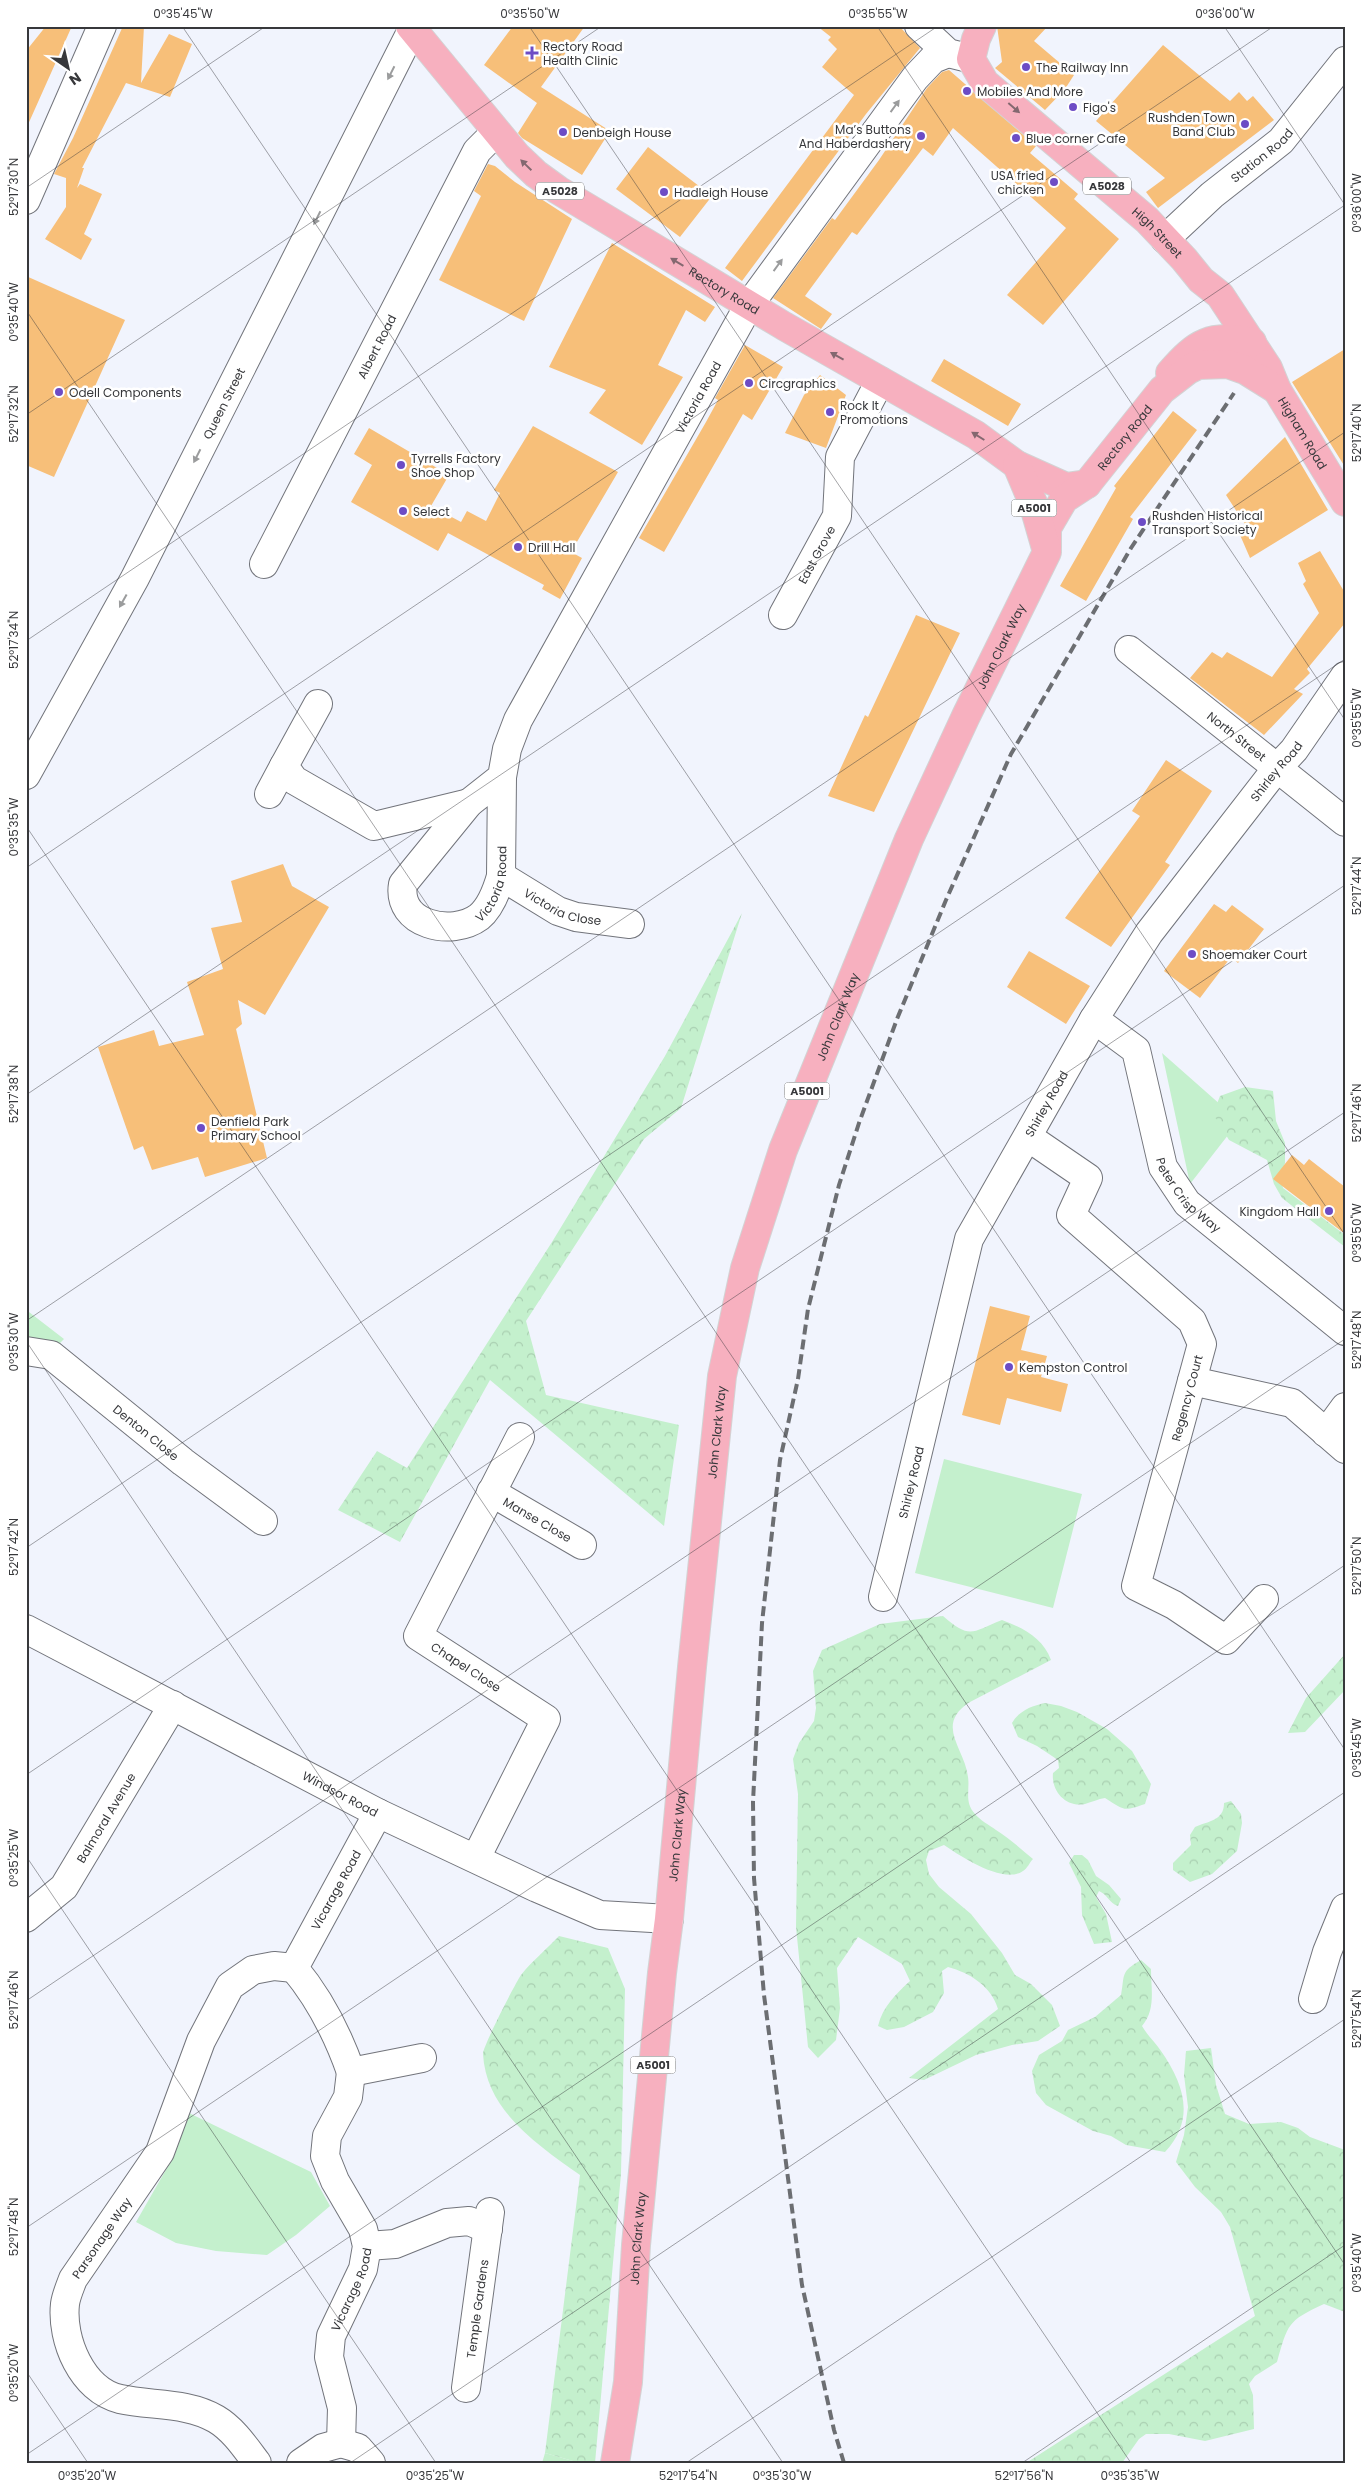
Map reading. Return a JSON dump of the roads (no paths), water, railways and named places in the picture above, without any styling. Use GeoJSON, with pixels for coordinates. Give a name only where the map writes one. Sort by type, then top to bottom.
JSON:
{"type":"FeatureCollection","features":[{"type":"Feature","properties":{"kind":"main road"},"geometry":{"type":"LineString","coordinates":[[960,56],[976,39],[982,26]]}},
{"type":"Feature","properties":{"kind":"main road","name":"Rectory Road"},"geometry":{"type":"LineString","coordinates":[[413,27],[496,132],[536,174],[558,190],[749,305],[976,435],[1017,464],[1066,487],[1086,484]]}},
{"type":"Feature","properties":{"kind":"main road","name":"High Street"},"geometry":{"type":"LineString","coordinates":[[960,56],[985,84],[1094,175],[1165,239],[1200,280],[1220,295],[1268,368],[1277,390]]}},
{"type":"Feature","properties":{"kind":"main road","name":"A5028"},"geometry":{"type":"LineString","coordinates":[[1198,365],[1209,340],[1209,308],[1200,280]]}},
{"type":"Feature","properties":{"kind":"main road"},"geometry":{"type":"LineString","coordinates":[[1209,340],[1226,339],[1252,342]]}},
{"type":"Feature","properties":{"kind":"main road","name":"Rectory Road"},"geometry":{"type":"LineString","coordinates":[[1162,390],[1167,376],[1184,356],[1196,346],[1209,340]]}},
{"type":"Feature","properties":{"kind":"main road","name":"A5028"},"geometry":{"type":"LineString","coordinates":[[1198,365],[1213,363],[1238,366],[1277,390]]}},
{"type":"Feature","properties":{"kind":"main road","name":"Rectory Road"},"geometry":{"type":"LineString","coordinates":[[1046,552],[1068,530],[1082,505],[1086,484],[1162,390],[1198,365]]}},
{"type":"Feature","properties":{"kind":"main road","name":"Higham Road"},"geometry":{"type":"LineString","coordinates":[[1277,390],[1345,502]]}},
{"type":"Feature","properties":{"kind":"main road","name":"A5001"},"geometry":{"type":"LineString","coordinates":[[1017,464],[1033,503],[1046,552]]}},
{"type":"Feature","properties":{"kind":"main road","name":"John Clark Way"},"geometry":{"type":"LineString","coordinates":[[615,2463],[628,2382],[636,2245],[722,1376],[745,1268],[783,1150],[909,840],[966,716],[1046,552]]}},
{"type":"Feature","properties":{"kind":"street"},"geometry":{"type":"LineString","coordinates":[[26,200],[102,26]]}},
{"type":"Feature","properties":{"kind":"street","name":"High Street"},"geometry":{"type":"LineString","coordinates":[[919,26],[960,56]]}},
{"type":"Feature","properties":{"kind":"street","name":"Queen Street"},"geometry":{"type":"LineString","coordinates":[[26,775],[135,578],[413,27]]}},
{"type":"Feature","properties":{"kind":"street","name":"Victoria Road"},"geometry":{"type":"LineString","coordinates":[[502,777],[469,803],[403,884],[401,897],[404,905],[413,916],[426,922],[457,927],[469,923],[487,908],[498,889],[501,876],[502,777],[507,749],[518,720],[749,305],[916,78],[934,59],[960,56]]}},
{"type":"Feature","properties":{"kind":"street","name":"Station Road"},"geometry":{"type":"LineString","coordinates":[[1165,239],[1212,195],[1281,141],[1345,61]]}},
{"type":"Feature","properties":{"kind":"street","name":"Albert Road"},"geometry":{"type":"LineString","coordinates":[[264,564],[477,151],[496,132]]}},
{"type":"Feature","properties":{"kind":"street","name":"East Grove"},"geometry":{"type":"LineString","coordinates":[[782,615],[837,516],[840,457],[880,381]]}},
{"type":"Feature","properties":{"kind":"street","name":"North Street"},"geometry":{"type":"LineString","coordinates":[[1129,650],[1345,822]]}},
{"type":"Feature","properties":{"kind":"street","name":"Shirley Road"},"geometry":{"type":"LineString","coordinates":[[883,1597],[970,1239],[1094,1019],[1148,933],[1276,768],[1294,750],[1345,676]]}},
{"type":"Feature","properties":{"kind":"street"},"geometry":{"type":"LineString","coordinates":[[269,794],[318,704]]}},
{"type":"Feature","properties":{"kind":"street"},"geometry":{"type":"LineString","coordinates":[[284,766],[294,780],[374,826],[469,803]]}},
{"type":"Feature","properties":{"kind":"street","name":"Victoria Close"},"geometry":{"type":"LineString","coordinates":[[501,876],[558,911],[576,917],[630,924]]}},
{"type":"Feature","properties":{"kind":"street","name":"Peter Crisp Way"},"geometry":{"type":"LineString","coordinates":[[1094,1019],[1136,1050],[1163,1167],[1187,1203],[1345,1331]]}},
{"type":"Feature","properties":{"kind":"street","name":"Regency Court"},"geometry":{"type":"LineString","coordinates":[[1028,1137],[1088,1178],[1071,1215],[1192,1321],[1202,1344],[1136,1586],[1174,1604],[1226,1640],[1264,1600]]}},
{"type":"Feature","properties":{"kind":"street","name":"Denton Close"},"geometry":{"type":"LineString","coordinates":[[26,1351],[51,1355],[183,1462],[263,1521]]}},
{"type":"Feature","properties":{"kind":"street"},"geometry":{"type":"LineString","coordinates":[[1192,1381],[1292,1403],[1335,1441],[1345,1408]]}},
{"type":"Feature","properties":{"kind":"street","name":"Chapel Close"},"geometry":{"type":"LineString","coordinates":[[476,1858],[546,1719],[418,1636],[520,1437]]}},
{"type":"Feature","properties":{"kind":"street","name":"Manse Close"},"geometry":{"type":"LineString","coordinates":[[492,1492],[582,1545]]}},
{"type":"Feature","properties":{"kind":"street","name":"Windsor Road"},"geometry":{"type":"LineString","coordinates":[[26,1629],[378,1813],[600,1915],[669,1919]]}},
{"type":"Feature","properties":{"kind":"street","name":"Balmoral Avenue"},"geometry":{"type":"LineString","coordinates":[[26,1918],[64,1888],[173,1706]]}},
{"type":"Feature","properties":{"kind":"street","name":"Vicarage Road"},"geometry":{"type":"LineString","coordinates":[[342,2443],[342,2408],[329,2357],[331,2336],[363,2269],[367,2246],[363,2229],[335,2181],[325,2156],[327,2136],[348,2097],[351,2072],[344,2053],[310,1987],[294,1968],[378,1813]]}},
{"type":"Feature","properties":{"kind":"street"},"geometry":{"type":"LineString","coordinates":[[1313,1999],[1336,1956],[1345,1908]]}},
{"type":"Feature","properties":{"kind":"street","name":"Parsonage Way"},"geometry":{"type":"LineString","coordinates":[[257,2463],[234,2433],[215,2418],[190,2408],[118,2399],[97,2388],[71,2350],[64,2327],[65,2303],[73,2279],[160,2152],[201,2041],[230,1986],[253,1970],[274,1966],[294,1968]]}},
{"type":"Feature","properties":{"kind":"street"},"geometry":{"type":"LineString","coordinates":[[351,2072],[422,2058]]}},
{"type":"Feature","properties":{"kind":"street","name":"Temple Gardens"},"geometry":{"type":"LineString","coordinates":[[367,2246],[395,2244],[447,2222],[489,2221],[466,2388]]}},
{"type":"Feature","properties":{"kind":"street"},"geometry":{"type":"LineString","coordinates":[[301,2463],[323,2448],[342,2443],[358,2448],[371,2463]]}},
{"type":"Feature","properties":{"kind":"railway"},"geometry":{"type":"LineString","coordinates":[[844,2463],[834,2430],[802,2285],[764,1995],[754,1878],[753,1802],[762,1623],[780,1460],[798,1379],[808,1309],[839,1185],[859,1123],[897,1019],[946,900],[1011,754],[1131,548],[1234,393]]}},
{"type":"Feature","properties":{"kind":"place","name":"Rectory Road Health Clinic"},"geometry":{"type":"Point","coordinates":[532,53]}},
{"type":"Feature","properties":{"kind":"place","name":"The Railway Inn"},"geometry":{"type":"Point","coordinates":[1026,67]}},
{"type":"Feature","properties":{"kind":"place","name":"Mobiles And More"},"geometry":{"type":"Point","coordinates":[967,91]}},
{"type":"Feature","properties":{"kind":"place","name":"Figo's"},"geometry":{"type":"Point","coordinates":[1073,107]}},
{"type":"Feature","properties":{"kind":"place","name":"Rushden Town Band Club"},"geometry":{"type":"Point","coordinates":[1245,124]}},
{"type":"Feature","properties":{"kind":"place","name":"Denbeigh House"},"geometry":{"type":"Point","coordinates":[563,132]}},
{"type":"Feature","properties":{"kind":"place","name":"Ma’s Buttons And Haberdashery"},"geometry":{"type":"Point","coordinates":[921,136]}},
{"type":"Feature","properties":{"kind":"place","name":"Blue corner Cafe"},"geometry":{"type":"Point","coordinates":[1016,138]}},
{"type":"Feature","properties":{"kind":"place","name":"USA fried chicken"},"geometry":{"type":"Point","coordinates":[1054,182]}},
{"type":"Feature","properties":{"kind":"place","name":"Hadleigh House"},"geometry":{"type":"Point","coordinates":[664,192]}},
{"type":"Feature","properties":{"kind":"place","name":"Circgraphics"},"geometry":{"type":"Point","coordinates":[749,383]}},
{"type":"Feature","properties":{"kind":"place","name":"Odell Components"},"geometry":{"type":"Point","coordinates":[59,392]}},
{"type":"Feature","properties":{"kind":"place","name":"Rock It Promotions"},"geometry":{"type":"Point","coordinates":[830,412]}},
{"type":"Feature","properties":{"kind":"place","name":"Tyrrells Factory Shoe Shop"},"geometry":{"type":"Point","coordinates":[401,465]}},
{"type":"Feature","properties":{"kind":"place","name":"Select"},"geometry":{"type":"Point","coordinates":[403,511]}},
{"type":"Feature","properties":{"kind":"place","name":"Rushden Historical Transport Society"},"geometry":{"type":"Point","coordinates":[1142,522]}},
{"type":"Feature","properties":{"kind":"place","name":"Drill Hall"},"geometry":{"type":"Point","coordinates":[518,547]}},
{"type":"Feature","properties":{"kind":"place","name":"Shoemaker Court"},"geometry":{"type":"Point","coordinates":[1192,954]}},
{"type":"Feature","properties":{"kind":"place","name":"Denfield Park Primary School"},"geometry":{"type":"Point","coordinates":[201,1128]}},
{"type":"Feature","properties":{"kind":"place","name":"Kingdom Hall"},"geometry":{"type":"Point","coordinates":[1329,1211]}},
{"type":"Feature","properties":{"kind":"place","name":"Kempston Control"},"geometry":{"type":"Point","coordinates":[1009,1367]}}]}
